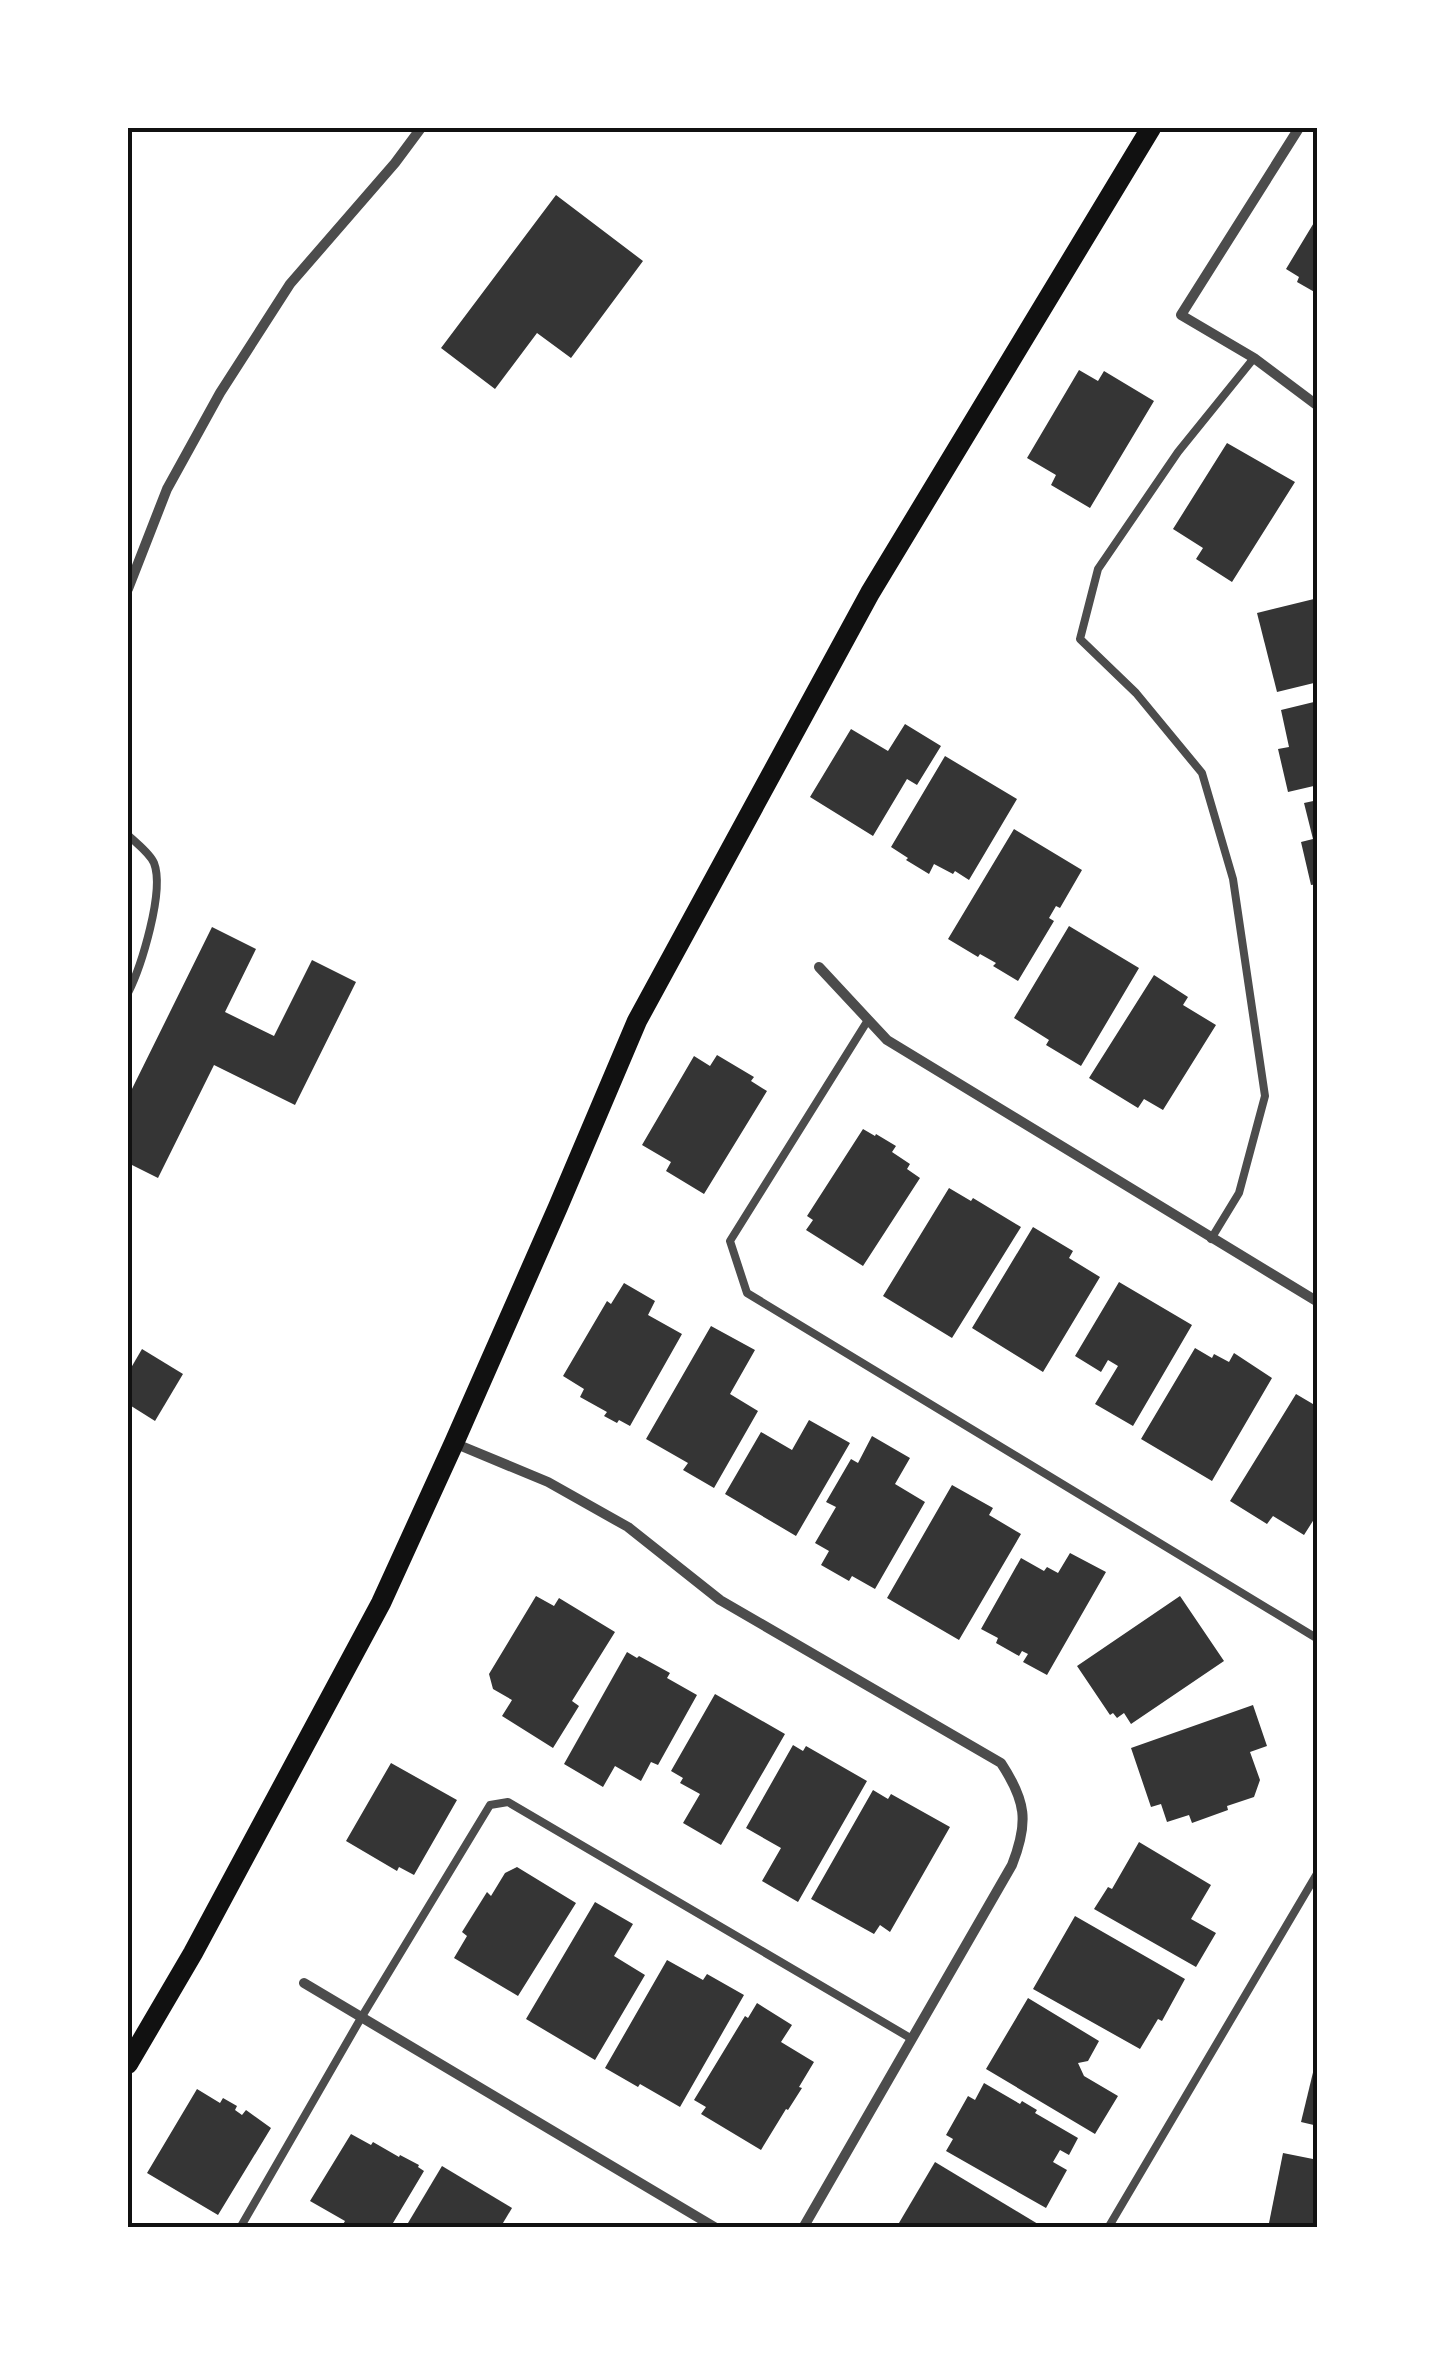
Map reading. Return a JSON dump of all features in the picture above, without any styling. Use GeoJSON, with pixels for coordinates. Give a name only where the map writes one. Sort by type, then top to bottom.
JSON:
{"type":"FeatureCollection","features":[{"type":"Feature","properties":{"kind":"main road"},"geometry":{"type":"LineString","coordinates":[[128,2064],[193,1953],[380,1603],[454,1443],[637,1021],[870,593],[1151,128]]}},
{"type":"Feature","properties":{"kind":"street"},"geometry":{"type":"LineString","coordinates":[[128,589],[167,489],[230,378],[290,284],[421,128]]}},
{"type":"Feature","properties":{"kind":"street"},"geometry":{"type":"LineString","coordinates":[[1299,128],[1181,316],[1254,358],[1318,406]]}},
{"type":"Feature","properties":{"kind":"street"},"geometry":{"type":"LineString","coordinates":[[819,968],[887,1040],[1318,1302]]}},
{"type":"Feature","properties":{"kind":"street"},"geometry":{"type":"LineString","coordinates":[[454,1443],[548,1482],[628,1527],[720,1600],[1000,1763],[1016,1786],[1024,1813],[1022,1840],[1012,1865],[803,2228]]}},
{"type":"Feature","properties":{"kind":"street"},"geometry":{"type":"LineString","coordinates":[[304,1982],[716,2228]]}},
{"type":"Feature","properties":{"kind":"lane"},"geometry":{"type":"LineString","coordinates":[[1211,1239],[1239,1193],[1266,1096],[1233,879],[1202,774],[1136,693],[1080,639],[1098,570],[1178,452],[1254,358]]}},
{"type":"Feature","properties":{"kind":"lane"},"geometry":{"type":"LineString","coordinates":[[128,835],[154,860],[157,879],[148,941],[128,993]]}},
{"type":"Feature","properties":{"kind":"lane"},"geometry":{"type":"LineString","coordinates":[[868,1020],[730,1240],[747,1292],[1318,1638]]}},
{"type":"Feature","properties":{"kind":"lane"},"geometry":{"type":"LineString","coordinates":[[240,2228],[360,2018],[490,1805],[508,1802],[912,2039]]}},
{"type":"Feature","properties":{"kind":"lane"},"geometry":{"type":"LineString","coordinates":[[1108,2228],[1318,1872]]}},
{"type":"Feature","properties":{"kind":"building"},"geometry":{"type":"Polygon","coordinates":[[[556,195],[643,261],[571,358],[537,333],[495,389],[441,348],[556,195]]]}},
{"type":"Feature","properties":{"kind":"building"},"geometry":{"type":"Polygon","coordinates":[[[1318,216],[1318,294],[1297,282],[1299,277],[1286,269],[1318,216]]]}},
{"type":"Feature","properties":{"kind":"building"},"geometry":{"type":"Polygon","coordinates":[[[1079,370],[1098,381],[1104,371],[1154,401],[1090,508],[1051,485],[1056,475],[1027,458],[1079,370]]]}},
{"type":"Feature","properties":{"kind":"building"},"geometry":{"type":"Polygon","coordinates":[[[1227,443],[1295,482],[1232,582],[1196,559],[1203,548],[1173,529],[1227,443]]]}},
{"type":"Feature","properties":{"kind":"building"},"geometry":{"type":"Polygon","coordinates":[[[1318,598],[1318,682],[1277,692],[1257,613],[1318,598]]]}},
{"type":"Feature","properties":{"kind":"building"},"geometry":{"type":"Polygon","coordinates":[[[1318,701],[1318,785],[1288,792],[1278,749],[1289,747],[1281,710],[1318,701]]]}},
{"type":"Feature","properties":{"kind":"building"},"geometry":{"type":"Polygon","coordinates":[[[905,724],[941,746],[917,785],[907,779],[873,836],[810,797],[851,729],[888,751],[905,724]]]}},
{"type":"Feature","properties":{"kind":"building"},"geometry":{"type":"Polygon","coordinates":[[[945,756],[1017,799],[969,880],[934,864],[929,874],[891,847],[945,756]]]}},
{"type":"Feature","properties":{"kind":"building"},"geometry":{"type":"Polygon","coordinates":[[[1318,800],[1318,884],[1311,885],[1301,842],[1313,839],[1304,803],[1318,800]]]}},
{"type":"Feature","properties":{"kind":"building"},"geometry":{"type":"Polygon","coordinates":[[[1014,829],[1082,870],[1060,908],[1056,906],[1049,918],[1054,921],[1018,981],[993,966],[996,963],[948,939],[1014,829]]]}},
{"type":"Feature","properties":{"kind":"building"},"geometry":{"type":"Polygon","coordinates":[[[1069,926],[1139,968],[1081,1066],[1046,1045],[1049,1040],[1014,1018],[1069,926]]]}},
{"type":"Feature","properties":{"kind":"building"},"geometry":{"type":"Polygon","coordinates":[[[212,927],[256,949],[225,1012],[274,1036],[312,960],[356,982],[295,1105],[214,1065],[158,1178],[128,1163],[128,1097],[212,927]]]}},
{"type":"Feature","properties":{"kind":"building"},"geometry":{"type":"Polygon","coordinates":[[[1154,975],[1188,997],[1183,1005],[1216,1025],[1163,1110],[1144,1099],[1138,1108],[1089,1078],[1154,975]]]}},
{"type":"Feature","properties":{"kind":"building"},"geometry":{"type":"Polygon","coordinates":[[[717,1055],[754,1077],[751,1081],[767,1091],[704,1194],[666,1171],[671,1162],[642,1145],[694,1056],[710,1066],[717,1055]]]}},
{"type":"Feature","properties":{"kind":"building"},"geometry":{"type":"Polygon","coordinates":[[[863,1129],[896,1146],[892,1152],[910,1164],[907,1169],[920,1178],[863,1266],[806,1230],[813,1220],[807,1216],[863,1129]]]}},
{"type":"Feature","properties":{"kind":"building"},"geometry":{"type":"Polygon","coordinates":[[[949,1188],[1021,1227],[952,1338],[883,1296],[949,1188]]]}},
{"type":"Feature","properties":{"kind":"building"},"geometry":{"type":"Polygon","coordinates":[[[1033,1227],[1073,1251],[1069,1258],[1100,1277],[1043,1372],[972,1328],[1033,1227]]]}},
{"type":"Feature","properties":{"kind":"building"},"geometry":{"type":"Polygon","coordinates":[[[1119,1282],[1192,1325],[1133,1426],[1095,1404],[1118,1366],[1108,1360],[1101,1372],[1075,1356],[1119,1282]]]}},
{"type":"Feature","properties":{"kind":"building"},"geometry":{"type":"Polygon","coordinates":[[[624,1283],[655,1301],[648,1315],[682,1334],[630,1426],[604,1416],[607,1412],[580,1397],[584,1389],[563,1376],[607,1301],[611,1304],[624,1283]]]}},
{"type":"Feature","properties":{"kind":"building"},"geometry":{"type":"Polygon","coordinates":[[[711,1326],[755,1350],[730,1394],[758,1411],[714,1488],[683,1470],[688,1463],[646,1439],[711,1326]]]}},
{"type":"Feature","properties":{"kind":"building"},"geometry":{"type":"Polygon","coordinates":[[[1195,1348],[1229,1362],[1234,1353],[1272,1378],[1212,1481],[1141,1439],[1195,1348]]]}},
{"type":"Feature","properties":{"kind":"building"},"geometry":{"type":"Polygon","coordinates":[[[142,1349],[183,1374],[155,1421],[128,1404],[128,1373],[142,1349]]]}},
{"type":"Feature","properties":{"kind":"building"},"geometry":{"type":"Polygon","coordinates":[[[1296,1394],[1318,1407],[1318,1513],[1304,1535],[1273,1516],[1267,1524],[1230,1501],[1296,1394]]]}},
{"type":"Feature","properties":{"kind":"building"},"geometry":{"type":"Polygon","coordinates":[[[809,1420],[850,1443],[796,1536],[725,1494],[761,1432],[792,1450],[809,1420]]]}},
{"type":"Feature","properties":{"kind":"building"},"geometry":{"type":"Polygon","coordinates":[[[872,1436],[910,1458],[895,1484],[925,1502],[875,1589],[852,1576],[849,1581],[821,1565],[829,1551],[815,1543],[836,1507],[826,1502],[851,1459],[858,1463],[872,1436]]]}},
{"type":"Feature","properties":{"kind":"building"},"geometry":{"type":"Polygon","coordinates":[[[952,1485],[993,1508],[989,1515],[1021,1534],[959,1640],[887,1598],[952,1485]]]}},
{"type":"Feature","properties":{"kind":"building"},"geometry":{"type":"Polygon","coordinates":[[[1070,1553],[1106,1572],[1047,1675],[1023,1662],[1028,1654],[1022,1651],[1019,1656],[981,1629],[1021,1558],[1044,1571],[1047,1567],[1058,1573],[1070,1553]]]}},
{"type":"Feature","properties":{"kind":"building"},"geometry":{"type":"Polygon","coordinates":[[[536,1596],[554,1606],[559,1598],[615,1632],[572,1701],[579,1706],[553,1748],[502,1716],[512,1700],[493,1689],[489,1674],[536,1596]]]}},
{"type":"Feature","properties":{"kind":"building"},"geometry":{"type":"Polygon","coordinates":[[[1180,1596],[1224,1661],[1131,1724],[1124,1713],[1117,1718],[1113,1713],[1110,1715],[1077,1666],[1180,1596]]]}},
{"type":"Feature","properties":{"kind":"building"},"geometry":{"type":"Polygon","coordinates":[[[627,1652],[670,1673],[667,1678],[697,1695],[658,1765],[651,1762],[641,1781],[615,1766],[603,1787],[564,1764],[627,1652]]]}},
{"type":"Feature","properties":{"kind":"building"},"geometry":{"type":"Polygon","coordinates":[[[715,1694],[785,1734],[721,1845],[683,1823],[700,1794],[680,1783],[683,1778],[671,1771],[715,1694]]]}},
{"type":"Feature","properties":{"kind":"building"},"geometry":{"type":"Polygon","coordinates":[[[1253,1705],[1267,1746],[1250,1752],[1260,1780],[1254,1797],[1192,1823],[1189,1815],[1167,1822],[1161,1804],[1151,1807],[1131,1748],[1253,1705]]]}},
{"type":"Feature","properties":{"kind":"building"},"geometry":{"type":"Polygon","coordinates":[[[793,1745],[803,1751],[806,1746],[867,1781],[798,1902],[762,1881],[781,1848],[746,1828],[793,1745]]]}},
{"type":"Feature","properties":{"kind":"building"},"geometry":{"type":"Polygon","coordinates":[[[391,1763],[457,1800],[414,1875],[399,1867],[397,1871],[346,1841],[391,1763]]]}},
{"type":"Feature","properties":{"kind":"building"},"geometry":{"type":"Polygon","coordinates":[[[873,1790],[888,1799],[891,1794],[950,1827],[890,1932],[880,1925],[874,1934],[811,1899],[873,1790]]]}},
{"type":"Feature","properties":{"kind":"building"},"geometry":{"type":"Polygon","coordinates":[[[1139,1842],[1211,1885],[1191,1919],[1216,1933],[1196,1967],[1094,1909],[1108,1887],[1112,1889],[1139,1842]]]}},
{"type":"Feature","properties":{"kind":"building"},"geometry":{"type":"Polygon","coordinates":[[[517,1867],[576,1903],[518,1996],[454,1958],[467,1936],[462,1932],[487,1892],[491,1896],[505,1873],[517,1867]]]}},
{"type":"Feature","properties":{"kind":"building"},"geometry":{"type":"Polygon","coordinates":[[[595,1902],[633,1924],[614,1956],[645,1975],[595,2060],[526,2019],[595,1902]]]}},
{"type":"Feature","properties":{"kind":"building"},"geometry":{"type":"Polygon","coordinates":[[[1075,1916],[1185,1979],[1162,2021],[1158,2019],[1140,2049],[1033,1989],[1075,1916]]]}},
{"type":"Feature","properties":{"kind":"building"},"geometry":{"type":"Polygon","coordinates":[[[667,1960],[703,1980],[707,1974],[744,1995],[680,2107],[605,2068],[667,1960]]]}},
{"type":"Feature","properties":{"kind":"building"},"geometry":{"type":"Polygon","coordinates":[[[1028,1998],[1099,2041],[1088,2061],[1078,2063],[1084,2076],[1118,2096],[1095,2134],[986,2069],[1028,1998]]]}},
{"type":"Feature","properties":{"kind":"building"},"geometry":{"type":"Polygon","coordinates":[[[757,2003],[792,2025],[781,2042],[814,2062],[799,2087],[802,2088],[761,2150],[701,2114],[706,2107],[694,2100],[757,2003]]]}},
{"type":"Feature","properties":{"kind":"building"},"geometry":{"type":"Polygon","coordinates":[[[1318,2060],[1318,2126],[1301,2122],[1318,2060]]]}},
{"type":"Feature","properties":{"kind":"building"},"geometry":{"type":"Polygon","coordinates":[[[984,2083],[1020,2104],[1022,2101],[1078,2138],[1069,2155],[1060,2150],[1053,2162],[1067,2170],[1046,2208],[946,2151],[953,2139],[946,2135],[968,2096],[975,2100],[984,2083]]]}},
{"type":"Feature","properties":{"kind":"building"},"geometry":{"type":"Polygon","coordinates":[[[197,2089],[220,2103],[223,2098],[237,2106],[235,2110],[242,2115],[246,2110],[271,2128],[218,2215],[147,2173],[197,2089]]]}},
{"type":"Feature","properties":{"kind":"building"},"geometry":{"type":"Polygon","coordinates":[[[351,2134],[400,2155],[424,2171],[390,2228],[341,2228],[345,2221],[310,2201],[351,2134]]]}},
{"type":"Feature","properties":{"kind":"building"},"geometry":{"type":"Polygon","coordinates":[[[1283,2153],[1318,2160],[1318,2228],[1268,2228],[1283,2153]]]}},
{"type":"Feature","properties":{"kind":"building"},"geometry":{"type":"Polygon","coordinates":[[[935,2162],[1038,2224],[1036,2228],[896,2228],[935,2162]]]}},
{"type":"Feature","properties":{"kind":"building"},"geometry":{"type":"Polygon","coordinates":[[[442,2166],[512,2208],[500,2228],[405,2228],[442,2166]]]}}]}
